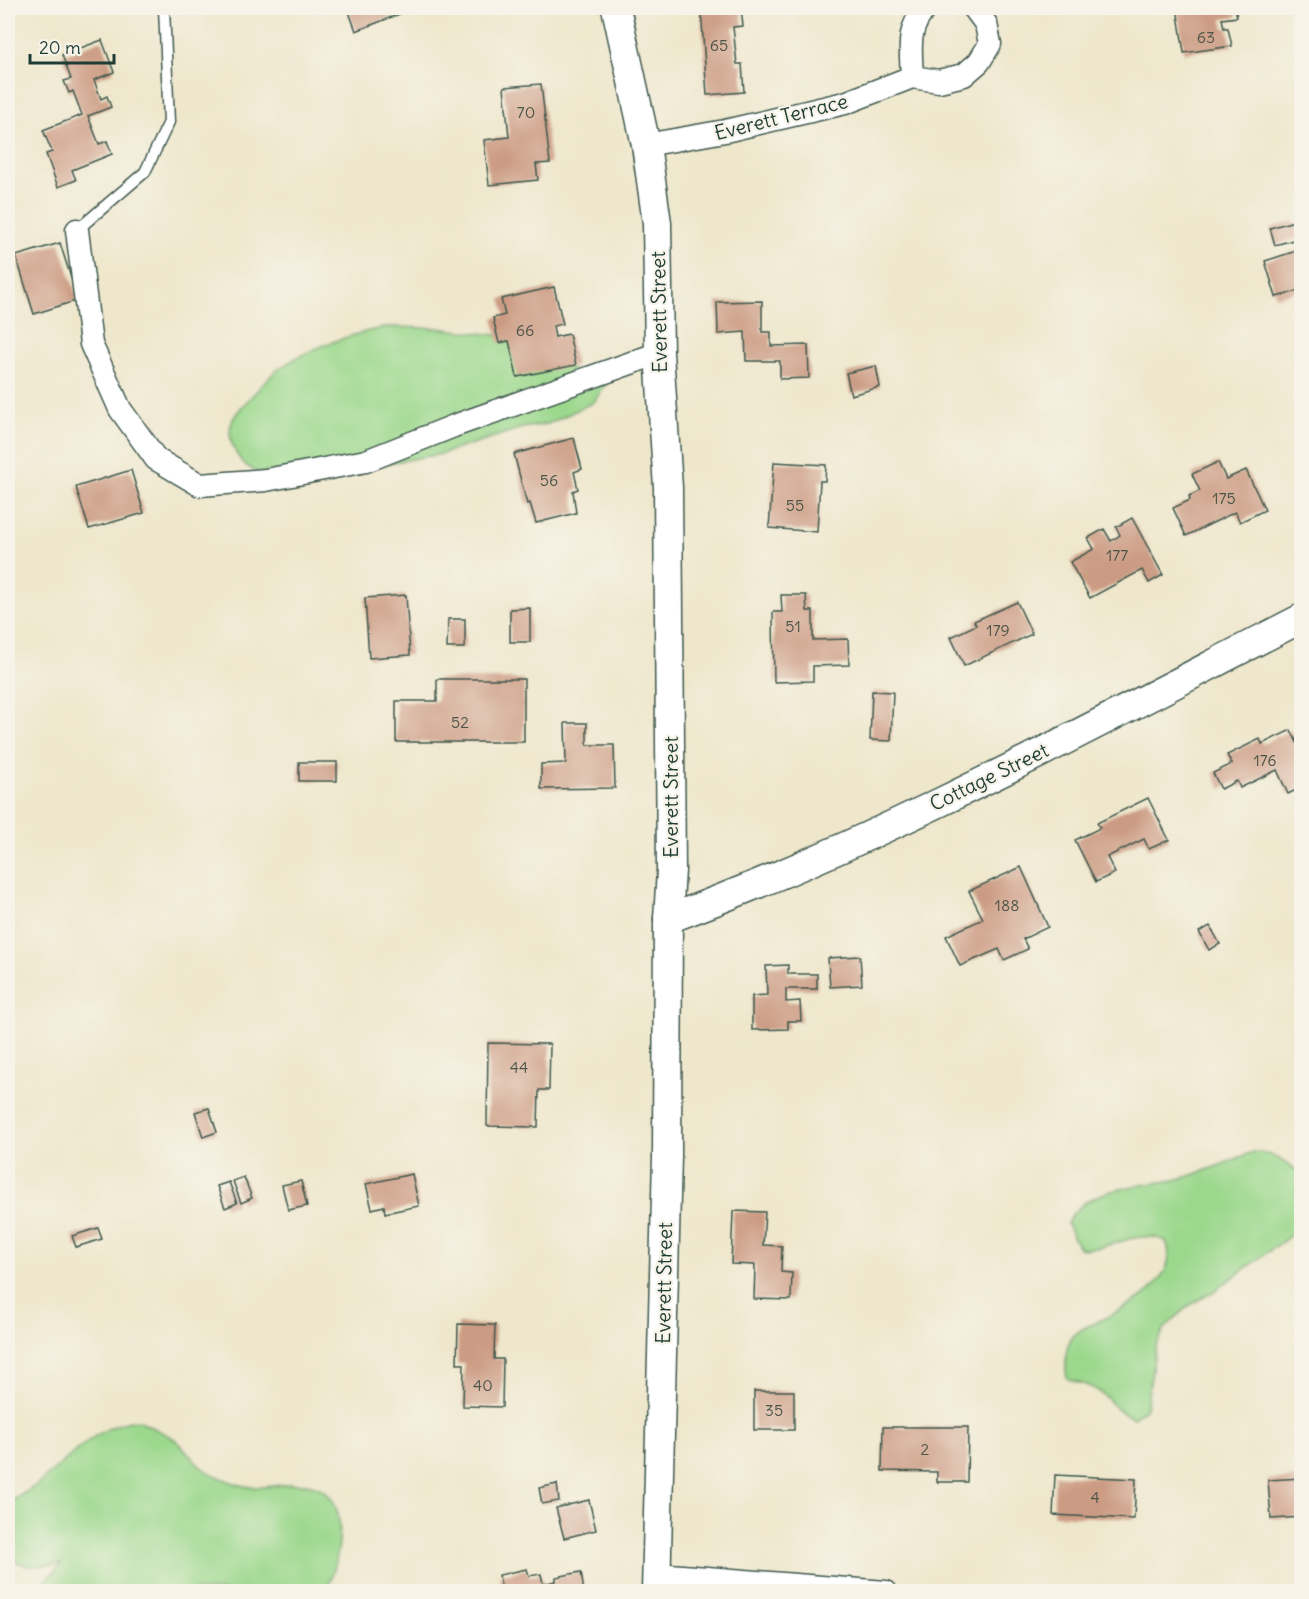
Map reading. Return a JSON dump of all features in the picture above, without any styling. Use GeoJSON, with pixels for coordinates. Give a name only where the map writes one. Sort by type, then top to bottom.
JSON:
{"type":"FeatureCollection","features":[{"type":"Feature","properties":{"kind":"street","name":"Everett Street"},"geometry":{"type":"LineString","coordinates":[[616,8],[646,145],[657,223],[659,353],[668,488],[671,870],[668,919],[667,1156],[657,1583]]}},
{"type":"Feature","properties":{"kind":"street"},"geometry":{"type":"LineString","coordinates":[[912,77],[910,34],[915,19],[926,8]]}},
{"type":"Feature","properties":{"kind":"street","name":"Everett Terrace"},"geometry":{"type":"LineString","coordinates":[[646,145],[725,131],[845,103],[912,77],[939,81],[964,75],[979,62],[990,44],[986,24],[974,8]]}},
{"type":"Feature","properties":{"kind":"street"},"geometry":{"type":"LineString","coordinates":[[77,230],[91,344],[120,409],[156,459],[200,485],[266,480],[366,461],[454,426],[659,353]]}},
{"type":"Feature","properties":{"kind":"street","name":"Cottage Street"},"geometry":{"type":"LineString","coordinates":[[668,919],[783,875],[1012,767],[1302,618]]}},
{"type":"Feature","properties":{"kind":"street"},"geometry":{"type":"LineString","coordinates":[[657,1583],[886,1592]]}},
{"type":"Feature","properties":{"kind":"lane"},"geometry":{"type":"LineString","coordinates":[[77,230],[145,172],[169,122],[164,8]]}},
{"type":"Feature","properties":{"kind":"green space"},"geometry":{"type":"Polygon","coordinates":[[[386,327],[436,328],[513,337],[562,366],[607,382],[594,402],[548,424],[522,428],[441,454],[361,468],[259,473],[241,460],[231,440],[232,421],[273,374],[301,355],[315,349],[343,338],[386,327]]]}},
{"type":"Feature","properties":{"kind":"green space"},"geometry":{"type":"Polygon","coordinates":[[[1253,1152],[1279,1159],[1301,1175],[1301,1228],[1214,1291],[1187,1307],[1165,1328],[1156,1345],[1146,1408],[1134,1418],[1120,1411],[1095,1389],[1067,1378],[1066,1352],[1069,1342],[1078,1332],[1124,1308],[1149,1290],[1166,1268],[1169,1255],[1166,1241],[1154,1237],[1132,1238],[1090,1249],[1079,1248],[1067,1224],[1075,1211],[1087,1201],[1102,1194],[1118,1189],[1183,1178],[1253,1152]]]}},
{"type":"Feature","properties":{"kind":"green space"},"geometry":{"type":"Polygon","coordinates":[[[139,1420],[175,1440],[196,1463],[228,1481],[254,1487],[305,1484],[321,1489],[331,1499],[337,1512],[340,1528],[336,1562],[326,1591],[37,1591],[61,1564],[29,1566],[8,1560],[8,1504],[35,1486],[96,1436],[109,1428],[139,1420]]]}},
{"type":"Feature","properties":{"kind":"building"},"geometry":{"type":"Polygon","coordinates":[[[360,8],[400,8],[402,13],[356,31],[349,12],[360,8]]]}},
{"type":"Feature","properties":{"kind":"building"},"geometry":{"type":"Polygon","coordinates":[[[701,8],[741,8],[743,26],[733,27],[737,64],[742,64],[744,92],[707,95],[701,8]]]}},
{"type":"Feature","properties":{"kind":"building"},"geometry":{"type":"Polygon","coordinates":[[[1177,8],[1235,8],[1237,17],[1222,19],[1224,28],[1228,28],[1232,46],[1184,53],[1177,8]]]}},
{"type":"Feature","properties":{"kind":"building"},"geometry":{"type":"Polygon","coordinates":[[[102,40],[114,72],[94,80],[101,99],[107,96],[111,107],[88,116],[99,144],[107,141],[112,154],[72,170],[76,180],[58,187],[46,154],[52,152],[43,130],[82,115],[73,91],[69,93],[64,81],[71,79],[62,55],[102,40]]]}},
{"type":"Feature","properties":{"kind":"building"},"geometry":{"type":"Polygon","coordinates":[[[541,84],[550,163],[536,164],[538,180],[489,185],[484,140],[509,137],[504,87],[541,84]]]}},
{"type":"Feature","properties":{"kind":"building"},"geometry":{"type":"Polygon","coordinates":[[[1294,221],[1300,238],[1275,245],[1270,228],[1294,221]]]}},
{"type":"Feature","properties":{"kind":"building"},"geometry":{"type":"Polygon","coordinates":[[[60,243],[78,300],[34,314],[16,256],[60,243]]]}},
{"type":"Feature","properties":{"kind":"building"},"geometry":{"type":"Polygon","coordinates":[[[1302,249],[1302,290],[1276,297],[1265,261],[1302,249]]]}},
{"type":"Feature","properties":{"kind":"building"},"geometry":{"type":"Polygon","coordinates":[[[554,287],[563,324],[553,326],[555,337],[569,334],[576,365],[517,377],[509,341],[499,343],[493,318],[505,315],[501,299],[554,287]]]}},
{"type":"Feature","properties":{"kind":"building"},"geometry":{"type":"Polygon","coordinates":[[[762,301],[762,332],[771,332],[771,346],[808,345],[809,378],[780,379],[780,361],[746,361],[745,332],[718,334],[717,302],[762,301]]]}},
{"type":"Feature","properties":{"kind":"building"},"geometry":{"type":"Polygon","coordinates":[[[876,366],[880,387],[851,395],[846,373],[876,366]]]}},
{"type":"Feature","properties":{"kind":"building"},"geometry":{"type":"Polygon","coordinates":[[[574,438],[582,469],[574,472],[578,489],[573,491],[576,513],[536,523],[530,503],[527,504],[514,454],[574,438]]]}},
{"type":"Feature","properties":{"kind":"building"},"geometry":{"type":"Polygon","coordinates":[[[774,462],[826,465],[825,481],[820,481],[817,532],[769,528],[774,462]]]}},
{"type":"Feature","properties":{"kind":"building"},"geometry":{"type":"Polygon","coordinates":[[[1218,462],[1226,479],[1246,470],[1265,510],[1240,522],[1235,512],[1186,536],[1173,508],[1190,500],[1189,496],[1200,491],[1192,474],[1218,462]]]}},
{"type":"Feature","properties":{"kind":"building"},"geometry":{"type":"Polygon","coordinates":[[[131,470],[144,513],[89,529],[76,487],[131,470]]]}},
{"type":"Feature","properties":{"kind":"building"},"geometry":{"type":"Polygon","coordinates":[[[1132,518],[1163,575],[1149,583],[1142,570],[1090,598],[1070,562],[1094,549],[1088,538],[1104,529],[1111,541],[1120,535],[1116,527],[1132,518]]]}},
{"type":"Feature","properties":{"kind":"building"},"geometry":{"type":"Polygon","coordinates":[[[406,595],[410,655],[369,658],[365,598],[406,595]]]}},
{"type":"Feature","properties":{"kind":"building"},"geometry":{"type":"Polygon","coordinates":[[[781,595],[806,595],[807,611],[813,611],[813,640],[848,639],[849,665],[813,666],[813,681],[774,682],[773,612],[782,612],[781,595]]]}},
{"type":"Feature","properties":{"kind":"building"},"geometry":{"type":"Polygon","coordinates":[[[1017,602],[1032,634],[964,666],[951,637],[976,625],[974,621],[1017,602]]]}},
{"type":"Feature","properties":{"kind":"building"},"geometry":{"type":"Polygon","coordinates":[[[530,608],[530,642],[510,642],[510,609],[530,608]]]}},
{"type":"Feature","properties":{"kind":"building"},"geometry":{"type":"Polygon","coordinates":[[[448,619],[465,619],[465,648],[447,648],[448,619]]]}},
{"type":"Feature","properties":{"kind":"building"},"geometry":{"type":"Polygon","coordinates":[[[437,679],[524,679],[524,742],[396,742],[396,701],[437,701],[437,679]]]}},
{"type":"Feature","properties":{"kind":"building"},"geometry":{"type":"Polygon","coordinates":[[[872,691],[893,692],[891,741],[870,740],[872,691]]]}},
{"type":"Feature","properties":{"kind":"building"},"geometry":{"type":"Polygon","coordinates":[[[565,723],[587,723],[587,745],[614,745],[615,788],[541,789],[541,764],[566,763],[565,723]]]}},
{"type":"Feature","properties":{"kind":"building"},"geometry":{"type":"Polygon","coordinates":[[[1291,730],[1302,753],[1302,787],[1288,794],[1277,770],[1240,788],[1237,781],[1221,789],[1213,773],[1232,764],[1227,755],[1260,739],[1262,744],[1291,730]]]}},
{"type":"Feature","properties":{"kind":"building"},"geometry":{"type":"Polygon","coordinates":[[[299,762],[337,762],[337,781],[299,781],[299,762]]]}},
{"type":"Feature","properties":{"kind":"building"},"geometry":{"type":"Polygon","coordinates":[[[1148,798],[1169,840],[1149,849],[1144,839],[1107,857],[1115,873],[1096,882],[1075,840],[1100,828],[1097,823],[1148,798]]]}},
{"type":"Feature","properties":{"kind":"building"},"geometry":{"type":"Polygon","coordinates":[[[1021,867],[1048,927],[1023,939],[1028,949],[1004,960],[999,949],[960,966],[946,936],[983,919],[969,891],[1021,867]]]}},
{"type":"Feature","properties":{"kind":"building"},"geometry":{"type":"Polygon","coordinates":[[[1210,926],[1220,944],[1209,950],[1199,932],[1210,926]]]}},
{"type":"Feature","properties":{"kind":"building"},"geometry":{"type":"Polygon","coordinates":[[[860,956],[862,985],[830,987],[828,958],[860,956]]]}},
{"type":"Feature","properties":{"kind":"building"},"geometry":{"type":"Polygon","coordinates":[[[788,965],[788,974],[817,974],[817,989],[786,989],[786,1002],[800,1001],[801,1021],[788,1021],[788,1029],[752,1030],[752,996],[767,995],[766,966],[788,965]]]}},
{"type":"Feature","properties":{"kind":"building"},"geometry":{"type":"Polygon","coordinates":[[[488,1043],[550,1044],[549,1090],[539,1090],[538,1127],[487,1126],[488,1043]]]}},
{"type":"Feature","properties":{"kind":"building"},"geometry":{"type":"Polygon","coordinates":[[[209,1108],[217,1132],[203,1137],[195,1112],[209,1108]]]}},
{"type":"Feature","properties":{"kind":"building"},"geometry":{"type":"Polygon","coordinates":[[[412,1174],[419,1206],[385,1213],[384,1206],[372,1209],[366,1184],[412,1174]]]}},
{"type":"Feature","properties":{"kind":"building"},"geometry":{"type":"Polygon","coordinates":[[[244,1177],[252,1198],[241,1203],[233,1181],[244,1177]]]}},
{"type":"Feature","properties":{"kind":"building"},"geometry":{"type":"Polygon","coordinates":[[[301,1181],[307,1206],[288,1210],[282,1185],[301,1181]]]}},
{"type":"Feature","properties":{"kind":"building"},"geometry":{"type":"Polygon","coordinates":[[[229,1182],[237,1203],[225,1208],[217,1186],[229,1182]]]}},
{"type":"Feature","properties":{"kind":"building"},"geometry":{"type":"Polygon","coordinates":[[[733,1211],[765,1212],[763,1245],[782,1246],[781,1272],[792,1273],[791,1300],[754,1299],[755,1265],[731,1264],[733,1211]]]}},
{"type":"Feature","properties":{"kind":"building"},"geometry":{"type":"Polygon","coordinates":[[[98,1228],[102,1239],[76,1247],[72,1236],[98,1228]]]}},
{"type":"Feature","properties":{"kind":"building"},"geometry":{"type":"Polygon","coordinates":[[[458,1324],[495,1325],[494,1359],[503,1359],[502,1407],[463,1406],[464,1364],[457,1364],[458,1324]]]}},
{"type":"Feature","properties":{"kind":"building"},"geometry":{"type":"Polygon","coordinates":[[[754,1391],[794,1391],[794,1430],[754,1430],[754,1391]]]}},
{"type":"Feature","properties":{"kind":"building"},"geometry":{"type":"Polygon","coordinates":[[[883,1427],[968,1427],[967,1482],[937,1482],[937,1472],[882,1471],[883,1427]]]}},
{"type":"Feature","properties":{"kind":"building"},"geometry":{"type":"Polygon","coordinates":[[[1055,1475],[1136,1479],[1134,1519],[1053,1515],[1055,1475]]]}},
{"type":"Feature","properties":{"kind":"building"},"geometry":{"type":"Polygon","coordinates":[[[1302,1478],[1302,1517],[1271,1519],[1268,1480],[1302,1478]]]}},
{"type":"Feature","properties":{"kind":"building"},"geometry":{"type":"Polygon","coordinates":[[[557,1484],[559,1501],[542,1504],[539,1488],[557,1484]]]}},
{"type":"Feature","properties":{"kind":"building"},"geometry":{"type":"Polygon","coordinates":[[[589,1500],[596,1530],[564,1538],[556,1508],[589,1500]]]}},
{"type":"Feature","properties":{"kind":"building"},"geometry":{"type":"Polygon","coordinates":[[[527,1569],[529,1576],[541,1574],[543,1584],[556,1581],[556,1577],[581,1572],[584,1592],[502,1592],[499,1575],[527,1569]]]}}]}
